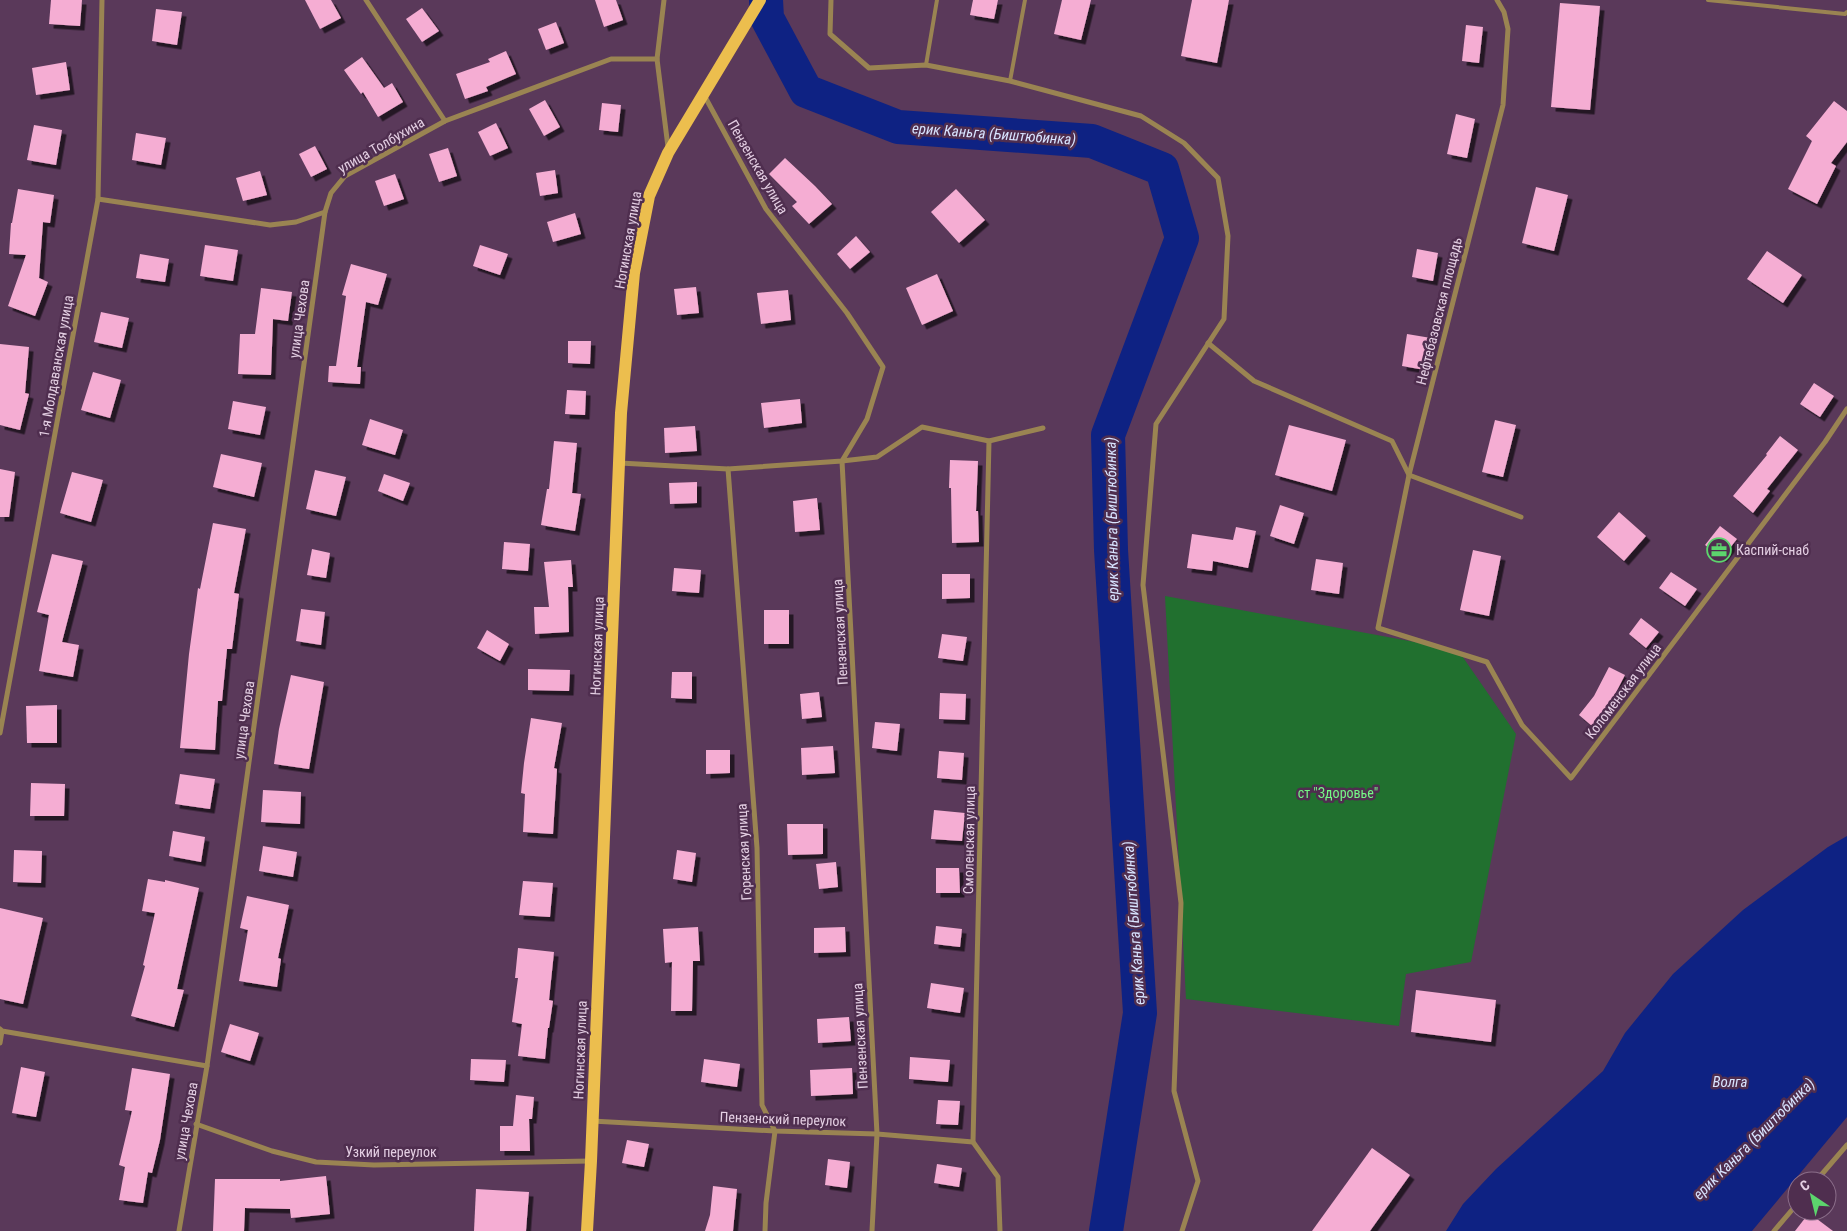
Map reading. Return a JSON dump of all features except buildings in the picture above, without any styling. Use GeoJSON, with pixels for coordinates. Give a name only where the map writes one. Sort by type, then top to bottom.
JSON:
{"type":"FeatureCollection","features":[{"type":"Feature","properties":{"kind":"main road","name":"Ногинская улица"},"geometry":{"type":"LineString","coordinates":[[587,1231],[621,414],[634,273],[649,196],[668,153],[760,0]]}},
{"type":"Feature","properties":{"kind":"street","name":"1-я Молдаванская улица"},"geometry":{"type":"LineString","coordinates":[[0,733],[98,199],[102,0]]}},
{"type":"Feature","properties":{"kind":"street"},"geometry":{"type":"LineString","coordinates":[[367,0],[445,121]]}},
{"type":"Feature","properties":{"kind":"street"},"geometry":{"type":"LineString","coordinates":[[664,0],[657,59],[668,153]]}},
{"type":"Feature","properties":{"kind":"street"},"geometry":{"type":"LineString","coordinates":[[830,0],[830,34],[869,68],[926,65],[1010,81],[1141,116],[1184,143],[1218,178],[1228,236],[1224,319],[1156,424],[1144,585],[1181,903],[1174,1091],[1198,1181],[1182,1231]]}},
{"type":"Feature","properties":{"kind":"street","name":"Нефтебазовская площадь"},"geometry":{"type":"LineString","coordinates":[[1378,628],[1409,475],[1503,105],[1508,29],[1504,12],[1497,0]]}},
{"type":"Feature","properties":{"kind":"street","name":"улица Толбухина"},"geometry":{"type":"LineString","coordinates":[[325,212],[331,193],[345,176],[445,121],[611,59],[657,59]]}},
{"type":"Feature","properties":{"kind":"street","name":"Пензенская улица"},"geometry":{"type":"LineString","coordinates":[[704,94],[766,209],[847,312],[883,367],[867,419],[842,461],[877,1134],[872,1231]]}},
{"type":"Feature","properties":{"kind":"street"},"geometry":{"type":"LineString","coordinates":[[98,199],[270,225],[296,222],[325,212]]}},
{"type":"Feature","properties":{"kind":"street","name":"улица Чехова"},"geometry":{"type":"LineString","coordinates":[[179,1231],[207,1066],[325,212]]}},
{"type":"Feature","properties":{"kind":"street"},"geometry":{"type":"LineString","coordinates":[[1208,343],[1254,382],[1392,441],[1409,475],[1521,517]]}},
{"type":"Feature","properties":{"kind":"street","name":"Коломенская улица"},"geometry":{"type":"LineString","coordinates":[[1378,628],[1487,662],[1522,725],[1571,778],[1825,442],[1847,409]]}},
{"type":"Feature","properties":{"kind":"street"},"geometry":{"type":"LineString","coordinates":[[619,463],[728,469],[842,461],[877,457],[922,427],[989,440],[1042,428]]}},
{"type":"Feature","properties":{"kind":"street","name":"Смоленская улица"},"geometry":{"type":"LineString","coordinates":[[973,1142],[989,440]]}},
{"type":"Feature","properties":{"kind":"street","name":"Горенская улица"},"geometry":{"type":"LineString","coordinates":[[728,469],[757,848],[762,1105],[775,1131]]}},
{"type":"Feature","properties":{"kind":"street"},"geometry":{"type":"LineString","coordinates":[[0,1043],[1,1030],[207,1066]]}},
{"type":"Feature","properties":{"kind":"street","name":"Пензенский переулок"},"geometry":{"type":"LineString","coordinates":[[592,1121],[775,1131],[877,1134],[973,1142]]}},
{"type":"Feature","properties":{"kind":"street","name":"Узкий переулок"},"geometry":{"type":"LineString","coordinates":[[196,1124],[272,1151],[316,1162],[374,1165],[591,1161]]}},
{"type":"Feature","properties":{"kind":"street"},"geometry":{"type":"LineString","coordinates":[[765,1231],[766,1203],[775,1131]]}},
{"type":"Feature","properties":{"kind":"street"},"geometry":{"type":"LineString","coordinates":[[973,1142],[998,1177],[1000,1231]]}},
{"type":"Feature","properties":{"kind":"street"},"geometry":{"type":"LineString","coordinates":[[1825,1171],[1847,1145]]}},
{"type":"Feature","properties":{"kind":"street"},"geometry":{"type":"LineString","coordinates":[[1774,1231],[1787,1216]]}},
{"type":"Feature","properties":{"kind":"lane"},"geometry":{"type":"LineString","coordinates":[[926,65],[937,0]]}},
{"type":"Feature","properties":{"kind":"lane"},"geometry":{"type":"LineString","coordinates":[[1010,81],[1025,0]]}},
{"type":"Feature","properties":{"kind":"lane"},"geometry":{"type":"LineString","coordinates":[[1708,0],[1845,14],[1847,12]]}},
{"type":"Feature","properties":{"kind":"green space","name":"ст \"Здоровье\""},"geometry":{"type":"Polygon","coordinates":[[[1165,596],[1458,650],[1516,734],[1471,962],[1406,974],[1399,1026],[1186,999],[1165,596]]]}},
{"type":"Feature","properties":{"kind":"water","name":"Волга"},"geometry":{"type":"Polygon","coordinates":[[[1847,836],[1847,1117],[1802,1171],[1787,1171],[1787,1189],[1752,1231],[1446,1231],[1463,1204],[1496,1169],[1603,1071],[1625,1033],[1673,974],[1743,910],[1828,847],[1847,836]]]}},
{"type":"Feature","properties":{"kind":"waterway","name":"ерик Каньга (Биштюбинка)"},"geometry":{"type":"LineString","coordinates":[[766,0],[767,18],[806,91],[898,127],[1092,141],[1162,169],[1182,238],[1108,435],[1111,550],[1140,1013],[1106,1231]]}},
{"type":"Feature","properties":{"kind":"place","name":"Каспий-снаб"},"geometry":{"type":"Point","coordinates":[1719,550]}}]}
